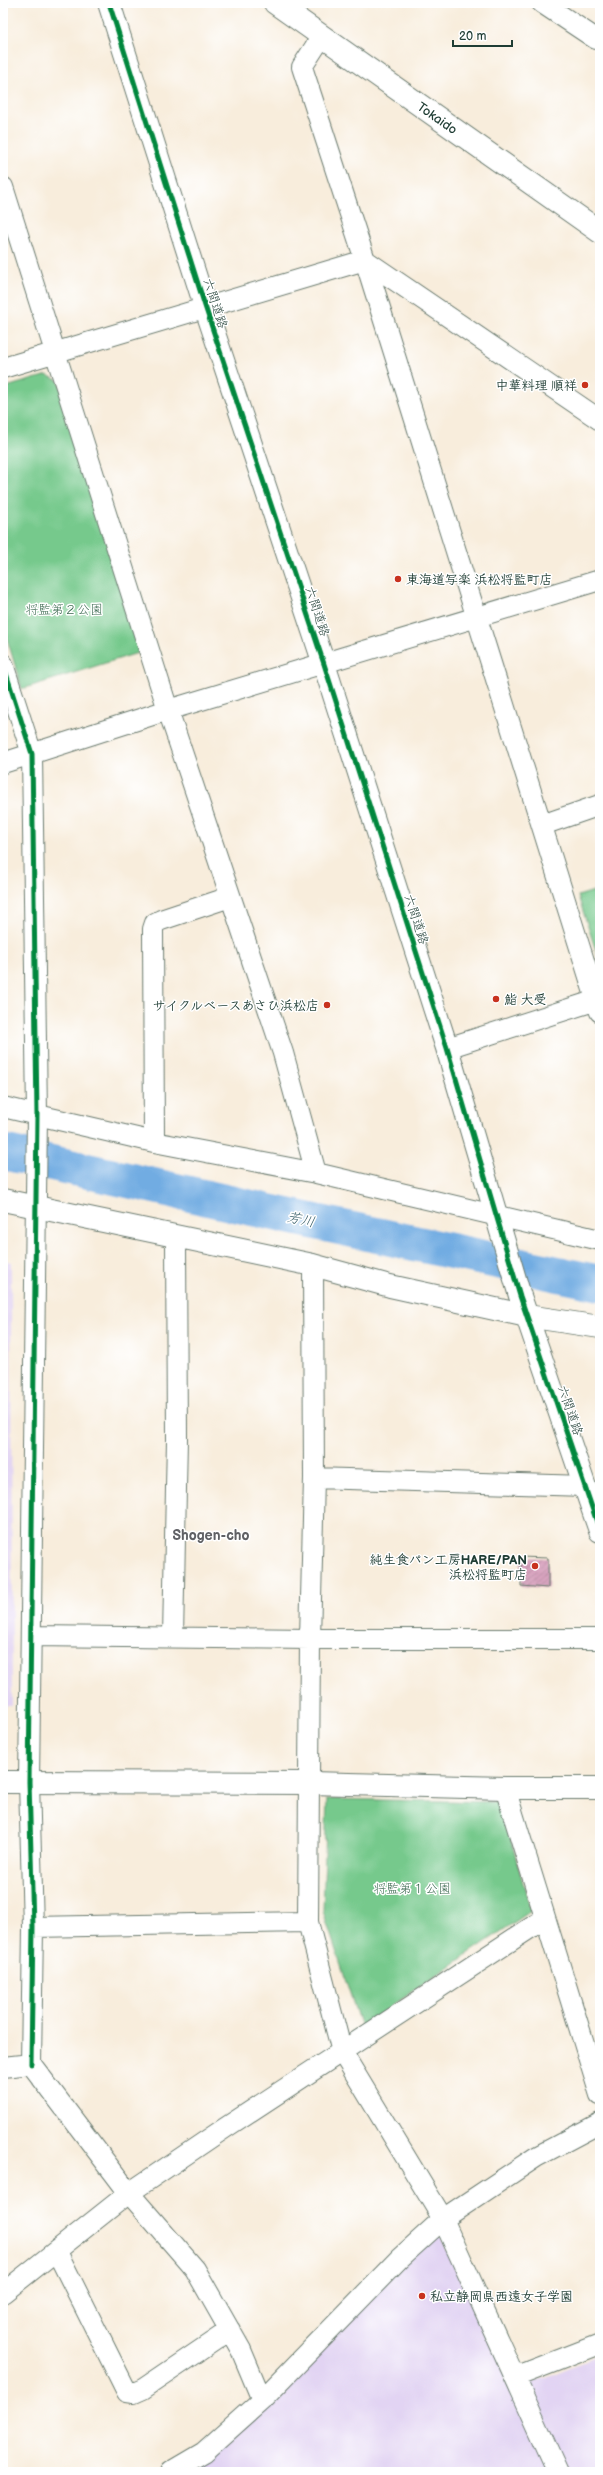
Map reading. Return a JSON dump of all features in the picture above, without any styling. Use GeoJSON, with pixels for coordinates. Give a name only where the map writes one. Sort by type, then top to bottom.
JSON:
{"type":"FeatureCollection","features":[{"type":"Feature","properties":{"kind":"main road","name":"六間道路"},"geometry":{"type":"LineString","coordinates":[[109,3],[205,306],[324,664],[447,1048],[523,1306],[586,1486],[600,1531]]}},
{"type":"Feature","properties":{"kind":"main road","name":"Tokaido"},"geometry":{"type":"LineString","coordinates":[[275,3],[600,232]]}},
{"type":"Feature","properties":{"kind":"main road"},"geometry":{"type":"LineString","coordinates":[[3,1200],[37,1201],[176,1238],[313,1265],[390,1286],[523,1306],[600,1327]]}},
{"type":"Feature","properties":{"kind":"main road"},"geometry":{"type":"LineString","coordinates":[[3,1782],[310,1782],[505,1788],[600,1788]]}},
{"type":"Feature","properties":{"kind":"street"},"geometry":{"type":"LineString","coordinates":[[542,3],[599,43]]}},
{"type":"Feature","properties":{"kind":"street"},"geometry":{"type":"LineString","coordinates":[[322,36],[302,67],[365,260],[476,619],[599,1004],[447,1048]]}},
{"type":"Feature","properties":{"kind":"street"},"geometry":{"type":"LineString","coordinates":[[3,187],[168,710],[283,1054],[316,1173]]}},
{"type":"Feature","properties":{"kind":"street"},"geometry":{"type":"LineString","coordinates":[[3,368],[205,306],[365,260]]}},
{"type":"Feature","properties":{"kind":"street"},"geometry":{"type":"LineString","coordinates":[[365,260],[600,420]]}},
{"type":"Feature","properties":{"kind":"street"},"geometry":{"type":"LineString","coordinates":[[3,764],[168,710],[476,619],[600,580]]}},
{"type":"Feature","properties":{"kind":"street"},"geometry":{"type":"LineString","coordinates":[[3,664],[32,754],[37,1201],[33,1325],[30,1782],[33,1927],[31,2064],[129,2193],[196,2269],[230,2330],[262,2400]]}},
{"type":"Feature","properties":{"kind":"street"},"geometry":{"type":"LineString","coordinates":[[542,825],[600,805]]}},
{"type":"Feature","properties":{"kind":"street"},"geometry":{"type":"LineString","coordinates":[[154,1142],[155,923],[230,897]]}},
{"type":"Feature","properties":{"kind":"street"},"geometry":{"type":"LineString","coordinates":[[3,1107],[37,1119],[316,1173],[453,1205],[498,1222],[600,1240]]}},
{"type":"Feature","properties":{"kind":"street"},"geometry":{"type":"LineString","coordinates":[[173,1637],[176,1439],[176,1238]]}},
{"type":"Feature","properties":{"kind":"street"},"geometry":{"type":"LineString","coordinates":[[313,1265],[314,1478],[310,1639],[308,1922],[342,2052],[443,2219],[558,2472]]}},
{"type":"Feature","properties":{"kind":"street"},"geometry":{"type":"LineString","coordinates":[[314,1478],[586,1486]]}},
{"type":"Feature","properties":{"kind":"street"},"geometry":{"type":"LineString","coordinates":[[32,1636],[310,1639],[600,1639]]}},
{"type":"Feature","properties":{"kind":"street"},"geometry":{"type":"LineString","coordinates":[[505,1788],[544,1919],[600,2095]]}},
{"type":"Feature","properties":{"kind":"street"},"geometry":{"type":"LineString","coordinates":[[3,2293],[57,2252],[129,2193],[544,1919]]}},
{"type":"Feature","properties":{"kind":"street"},"geometry":{"type":"LineString","coordinates":[[33,1927],[308,1922]]}},
{"type":"Feature","properties":{"kind":"street"},"geometry":{"type":"LineString","coordinates":[[3,2067],[31,2064]]}},
{"type":"Feature","properties":{"kind":"street"},"geometry":{"type":"LineString","coordinates":[[170,2472],[204,2452],[262,2400],[359,2300],[443,2219],[536,2157],[600,2123]]}},
{"type":"Feature","properties":{"kind":"street"},"geometry":{"type":"LineString","coordinates":[[57,2252],[126,2392],[134,2393],[144,2389],[212,2344],[230,2330]]}},
{"type":"Feature","properties":{"kind":"street"},"geometry":{"type":"LineString","coordinates":[[515,2377],[600,2344]]}},
{"type":"Feature","properties":{"kind":"shaded area"},"geometry":{"type":"Polygon","coordinates":[[[3,1260],[11,1262],[12,1706],[3,1706],[3,1260]]]}},
{"type":"Feature","properties":{"kind":"shaded area","name":"私立静岡県西遠女子学園"},"geometry":{"type":"Polygon","coordinates":[[[435,2234],[441,2236],[514,2390],[600,2355],[600,2472],[189,2472],[435,2234]]]}},
{"type":"Feature","properties":{"kind":"green space","name":"将監第２公園"},"geometry":{"type":"Polygon","coordinates":[[[47,375],[59,381],[141,652],[22,689],[3,625],[3,388],[47,375]]]}},
{"type":"Feature","properties":{"kind":"green space"},"geometry":{"type":"Polygon","coordinates":[[[600,889],[600,963],[578,896],[600,889]]]}},
{"type":"Feature","properties":{"kind":"green space","name":"将監第１公園"},"geometry":{"type":"Polygon","coordinates":[[[327,1799],[500,1802],[531,1911],[361,2027],[323,1911],[327,1799]]]}},
{"type":"Feature","properties":{"kind":"building","name":"純生食パン工房HARE/PAN 浜松将監町店"},"geometry":{"type":"Polygon","coordinates":[[[521,1557],[548,1558],[548,1588],[521,1586],[521,1557]]]}},
{"type":"Feature","properties":{"kind":"waterway","name":"芳川"},"geometry":{"type":"LineString","coordinates":[[3,1152],[274,1213],[600,1283]]}},
{"type":"Feature","properties":{"kind":"cycle path"},"geometry":{"type":"LineString","coordinates":[[109,3],[205,306],[324,664],[447,1048],[520,1296],[600,1531]]}},
{"type":"Feature","properties":{"kind":"cycle path"},"geometry":{"type":"LineString","coordinates":[[3,664],[32,754],[37,1115],[29,1782],[33,1927],[31,2064]]}},
{"type":"Feature","properties":{"kind":"place","name":"中華料理 順祥"},"geometry":{"type":"Point","coordinates":[585,385]}},
{"type":"Feature","properties":{"kind":"place","name":"東海道写楽 浜松将監町店"},"geometry":{"type":"Point","coordinates":[398,579]}},
{"type":"Feature","properties":{"kind":"place","name":"鮨 大受"},"geometry":{"type":"Point","coordinates":[496,999]}},
{"type":"Feature","properties":{"kind":"place","name":"サイクルベースあさひ浜松店"},"geometry":{"type":"Point","coordinates":[327,1005]}},
{"type":"Feature","properties":{"kind":"place","name":"純生食パン工房HARE/PAN 浜松将監町店"},"geometry":{"type":"Point","coordinates":[535,1566]}},
{"type":"Feature","properties":{"kind":"place","name":"私立静岡県西遠女子学園"},"geometry":{"type":"Point","coordinates":[422,2296]}},
{"type":"Feature","properties":{"kind":"district","name":"Shogen-cho"},"geometry":{"type":"Point","coordinates":[211,1535]}}]}
